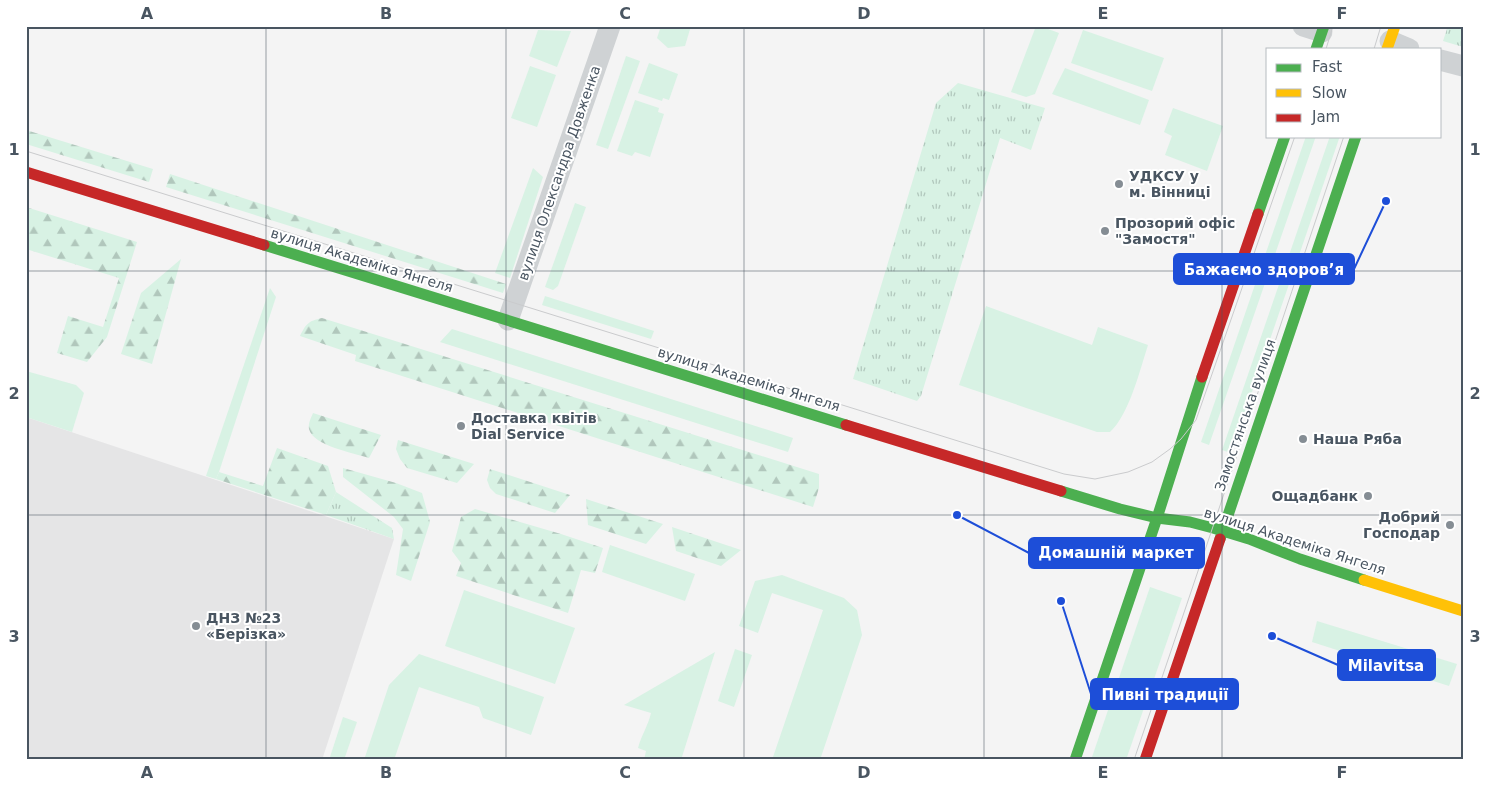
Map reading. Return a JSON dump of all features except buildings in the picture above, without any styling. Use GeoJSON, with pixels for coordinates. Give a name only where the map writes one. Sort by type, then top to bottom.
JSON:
{"type":"FeatureCollection","features":[{"type":"Feature","properties":{"kind":"main road"},"geometry":{"type":"LineString","coordinates":[[1075,760],[1157,518],[1184,430],[1284,138]]}},
{"type":"Feature","properties":{"kind":"main road","name":"Замостянська вулиця"},"geometry":{"type":"LineString","coordinates":[[1145,760],[1355,138]]}},
{"type":"Feature","properties":{"kind":"main road","name":"вулиця Академіка Янгеля"},"geometry":{"type":"LineString","coordinates":[[26,172],[1120,509],[1157,518],[1190,522],[1223,531],[1308,562],[1463,611]]}},
{"type":"Feature","properties":{"kind":"street","name":"вулиця Олександра Довженка"},"geometry":{"type":"LineString","coordinates":[[508,320],[610,26]]}},
{"type":"Feature","properties":{"kind":"street"},"geometry":{"type":"LineString","coordinates":[[1390,39],[1407,48]]}},
{"type":"Feature","properties":{"kind":"street"},"geometry":{"type":"LineString","coordinates":[[1442,61],[1463,66]]}},
{"type":"Feature","properties":{"kind":"shaded area","name":"ДНЗ №23 «Берізка»"},"geometry":{"type":"Polygon","coordinates":[[[26,417],[394,539],[322,760],[26,760],[26,417]]]}},
{"type":"Feature","properties":{"kind":"green space"},"geometry":{"type":"Polygon","coordinates":[[[661,26],[691,26],[685,46],[668,48],[657,38],[661,26]]]}},
{"type":"Feature","properties":{"kind":"green space"},"geometry":{"type":"Polygon","coordinates":[[[1036,26],[1059,33],[1035,94],[1026,97],[1011,92],[1036,26]]]}},
{"type":"Feature","properties":{"kind":"green space"},"geometry":{"type":"Polygon","coordinates":[[[1448,26],[1463,26],[1463,47],[1443,41],[1448,26]]]}},
{"type":"Feature","properties":{"kind":"green space"},"geometry":{"type":"Polygon","coordinates":[[[538,30],[571,31],[557,67],[529,56],[538,30]]]}},
{"type":"Feature","properties":{"kind":"green space"},"geometry":{"type":"Polygon","coordinates":[[[1083,30],[1164,58],[1152,91],[1071,63],[1083,30]]]}},
{"type":"Feature","properties":{"kind":"green space"},"geometry":{"type":"Polygon","coordinates":[[[626,56],[640,61],[608,149],[596,145],[626,56]]]}},
{"type":"Feature","properties":{"kind":"green space"},"geometry":{"type":"Polygon","coordinates":[[[649,63],[678,74],[669,100],[663,98],[662,101],[638,93],[649,63]]]}},
{"type":"Feature","properties":{"kind":"green space"},"geometry":{"type":"Polygon","coordinates":[[[530,66],[556,75],[537,127],[511,118],[530,66]]]}},
{"type":"Feature","properties":{"kind":"green space"},"geometry":{"type":"Polygon","coordinates":[[[1065,68],[1149,100],[1140,125],[1052,94],[1065,68]]]}},
{"type":"Feature","properties":{"kind":"green space"},"geometry":{"type":"Polygon","coordinates":[[[958,83],[1045,108],[1031,150],[1000,138],[921,396],[917,401],[853,379],[936,103],[958,83]]]}},
{"type":"Feature","properties":{"kind":"green space"},"geometry":{"type":"Polygon","coordinates":[[[635,100],[659,108],[658,112],[664,114],[650,157],[635,152],[632,156],[617,151],[635,100]]]}},
{"type":"Feature","properties":{"kind":"green space"},"geometry":{"type":"Polygon","coordinates":[[[1173,108],[1223,126],[1207,171],[1165,155],[1172,136],[1164,132],[1173,108]]]}},
{"type":"Feature","properties":{"kind":"green space"},"geometry":{"type":"Polygon","coordinates":[[[26,130],[153,169],[149,182],[26,144],[26,130]]]}},
{"type":"Feature","properties":{"kind":"green space"},"geometry":{"type":"Polygon","coordinates":[[[1305,138],[1315,138],[1209,445],[1201,442],[1305,138]]]}},
{"type":"Feature","properties":{"kind":"green space"},"geometry":{"type":"Polygon","coordinates":[[[1329,138],[1339,138],[1231,453],[1222,450],[1329,138]]]}},
{"type":"Feature","properties":{"kind":"green space"},"geometry":{"type":"Polygon","coordinates":[[[533,168],[543,177],[510,278],[495,273],[533,168]]]}},
{"type":"Feature","properties":{"kind":"green space"},"geometry":{"type":"Polygon","coordinates":[[[170,174],[506,284],[503,293],[166,187],[170,174]]]}},
{"type":"Feature","properties":{"kind":"green space"},"geometry":{"type":"Polygon","coordinates":[[[575,203],[586,207],[558,286],[553,290],[545,287],[575,203]]]}},
{"type":"Feature","properties":{"kind":"green space"},"geometry":{"type":"Polygon","coordinates":[[[26,207],[137,242],[107,337],[87,362],[57,353],[68,316],[103,327],[119,278],[26,249],[26,207]]]}},
{"type":"Feature","properties":{"kind":"green space"},"geometry":{"type":"Polygon","coordinates":[[[181,259],[152,364],[121,354],[141,293],[181,259]]]}},
{"type":"Feature","properties":{"kind":"green space"},"geometry":{"type":"Polygon","coordinates":[[[270,288],[276,297],[219,472],[216,479],[206,476],[270,288]]]}},
{"type":"Feature","properties":{"kind":"green space"},"geometry":{"type":"Polygon","coordinates":[[[545,296],[654,331],[651,339],[542,305],[545,296]]]}},
{"type":"Feature","properties":{"kind":"green space"},"geometry":{"type":"Polygon","coordinates":[[[986,306],[1092,345],[1098,327],[1148,345],[1128,404],[1123,415],[1110,432],[1097,432],[959,385],[986,306]]]}},
{"type":"Feature","properties":{"kind":"green space"},"geometry":{"type":"Polygon","coordinates":[[[322,318],[819,474],[819,488],[813,507],[355,361],[356,355],[300,336],[308,324],[322,318]]]}},
{"type":"Feature","properties":{"kind":"green space"},"geometry":{"type":"Polygon","coordinates":[[[452,329],[793,438],[788,452],[440,342],[452,329]]]}},
{"type":"Feature","properties":{"kind":"green space"},"geometry":{"type":"Polygon","coordinates":[[[26,371],[76,385],[84,393],[72,432],[26,417],[26,371]]]}},
{"type":"Feature","properties":{"kind":"green space"},"geometry":{"type":"Polygon","coordinates":[[[313,413],[381,435],[369,458],[335,448],[318,440],[309,429],[313,413]]]}},
{"type":"Feature","properties":{"kind":"green space"},"geometry":{"type":"Polygon","coordinates":[[[398,440],[474,464],[457,483],[407,468],[400,459],[396,449],[398,440]]]}},
{"type":"Feature","properties":{"kind":"green space"},"geometry":{"type":"Polygon","coordinates":[[[277,448],[328,466],[336,492],[326,515],[216,479],[219,472],[263,486],[277,448]]]}},
{"type":"Feature","properties":{"kind":"green space"},"geometry":{"type":"Polygon","coordinates":[[[343,468],[396,483],[422,493],[430,522],[411,581],[396,575],[403,529],[394,517],[343,477],[343,468]]]}},
{"type":"Feature","properties":{"kind":"green space"},"geometry":{"type":"Polygon","coordinates":[[[490,469],[570,495],[555,513],[496,494],[490,488],[487,480],[490,469]]]}},
{"type":"Feature","properties":{"kind":"green space"},"geometry":{"type":"Polygon","coordinates":[[[336,492],[392,528],[394,539],[326,515],[336,492]]]}},
{"type":"Feature","properties":{"kind":"green space"},"geometry":{"type":"Polygon","coordinates":[[[586,499],[663,524],[646,544],[588,525],[586,499]]]}},
{"type":"Feature","properties":{"kind":"green space"},"geometry":{"type":"Polygon","coordinates":[[[475,509],[603,548],[595,573],[581,570],[568,613],[456,576],[461,563],[452,551],[461,517],[475,509]]]}},
{"type":"Feature","properties":{"kind":"green space"},"geometry":{"type":"Polygon","coordinates":[[[672,527],[741,550],[721,566],[676,551],[672,527]]]}},
{"type":"Feature","properties":{"kind":"green space"},"geometry":{"type":"Polygon","coordinates":[[[610,545],[695,574],[685,601],[602,572],[610,545]]]}},
{"type":"Feature","properties":{"kind":"green space"},"geometry":{"type":"Polygon","coordinates":[[[782,575],[844,598],[857,610],[862,635],[820,760],[772,760],[823,610],[772,593],[758,633],[739,626],[755,581],[782,575]]]}},
{"type":"Feature","properties":{"kind":"green space"},"geometry":{"type":"Polygon","coordinates":[[[1150,587],[1182,598],[1126,760],[1091,760],[1150,587]]]}},
{"type":"Feature","properties":{"kind":"green space"},"geometry":{"type":"Polygon","coordinates":[[[464,590],[575,628],[555,684],[445,646],[464,590]]]}},
{"type":"Feature","properties":{"kind":"green space"},"geometry":{"type":"Polygon","coordinates":[[[1317,621],[1457,664],[1449,686],[1312,642],[1317,621]]]}},
{"type":"Feature","properties":{"kind":"green space"},"geometry":{"type":"Polygon","coordinates":[[[735,649],[752,655],[734,707],[718,701],[735,649]]]}},
{"type":"Feature","properties":{"kind":"green space"},"geometry":{"type":"Polygon","coordinates":[[[715,652],[681,760],[644,760],[646,751],[638,748],[651,713],[624,705],[715,652]]]}},
{"type":"Feature","properties":{"kind":"green space"},"geometry":{"type":"Polygon","coordinates":[[[419,654],[544,697],[531,735],[483,718],[479,707],[419,687],[394,760],[364,760],[389,685],[419,654]]]}},
{"type":"Feature","properties":{"kind":"green space"},"geometry":{"type":"Polygon","coordinates":[[[343,717],[357,722],[344,760],[329,760],[343,717]]]}},
{"type":"Feature","properties":{"kind":"tram line"},"geometry":{"type":"LineString","coordinates":[[1326,48],[1333,26]]}},
{"type":"Feature","properties":{"kind":"tram line"},"geometry":{"type":"LineString","coordinates":[[1374,48],[1381,26]]}},
{"type":"Feature","properties":{"kind":"tram line"},"geometry":{"type":"LineString","coordinates":[[26,151],[1064,474],[1095,479],[1128,472],[1152,462],[1181,439],[1196,420],[1294,138]]}},
{"type":"Feature","properties":{"kind":"tram line"},"geometry":{"type":"LineString","coordinates":[[1134,760],[1343,138]]}},
{"type":"Feature","properties":{"kind":"traffic: fast"},"geometry":{"type":"LineString","coordinates":[[1316,48],[1324,26]]}},
{"type":"Feature","properties":{"kind":"traffic: fast"},"geometry":{"type":"LineString","coordinates":[[1258,214],[1284,138]]}},
{"type":"Feature","properties":{"kind":"traffic: fast"},"geometry":{"type":"LineString","coordinates":[[1220,539],[1355,138]]}},
{"type":"Feature","properties":{"kind":"traffic: fast"},"geometry":{"type":"LineString","coordinates":[[264,245],[846,425]]}},
{"type":"Feature","properties":{"kind":"traffic: fast"},"geometry":{"type":"LineString","coordinates":[[1075,760],[1157,518],[1202,377]]}},
{"type":"Feature","properties":{"kind":"traffic: fast"},"geometry":{"type":"LineString","coordinates":[[1061,491],[1120,509],[1213,528],[1364,580]]}},
{"type":"Feature","properties":{"kind":"traffic: slow"},"geometry":{"type":"LineString","coordinates":[[1387,48],[1395,26]]}},
{"type":"Feature","properties":{"kind":"traffic: slow"},"geometry":{"type":"LineString","coordinates":[[1364,580],[1463,611]]}},
{"type":"Feature","properties":{"kind":"traffic: jam"},"geometry":{"type":"LineString","coordinates":[[26,172],[264,245]]}},
{"type":"Feature","properties":{"kind":"traffic: jam"},"geometry":{"type":"LineString","coordinates":[[1202,377],[1258,214]]}},
{"type":"Feature","properties":{"kind":"traffic: jam"},"geometry":{"type":"LineString","coordinates":[[846,425],[1061,491]]}},
{"type":"Feature","properties":{"kind":"traffic: jam"},"geometry":{"type":"LineString","coordinates":[[1145,760],[1220,539]]}},
{"type":"Feature","properties":{"kind":"place","name":"УДКСУ у м. Вінниці"},"geometry":{"type":"Point","coordinates":[1119,184]}},
{"type":"Feature","properties":{"kind":"place","name":"Бажаємо здоровʼя"},"geometry":{"type":"Point","coordinates":[1386,201]}},
{"type":"Feature","properties":{"kind":"place","name":"Прозорий офіс \"Замостя\""},"geometry":{"type":"Point","coordinates":[1105,231]}},
{"type":"Feature","properties":{"kind":"place","name":"Доставка квітів Dial Service"},"geometry":{"type":"Point","coordinates":[461,426]}},
{"type":"Feature","properties":{"kind":"place","name":"Наша Ряба"},"geometry":{"type":"Point","coordinates":[1303,439]}},
{"type":"Feature","properties":{"kind":"place","name":"Ощадбанк"},"geometry":{"type":"Point","coordinates":[1368,496]}},
{"type":"Feature","properties":{"kind":"place","name":"Домашній маркет"},"geometry":{"type":"Point","coordinates":[957,515]}},
{"type":"Feature","properties":{"kind":"place","name":"Добрий Господар"},"geometry":{"type":"Point","coordinates":[1450,525]}},
{"type":"Feature","properties":{"kind":"place","name":"Пивні традиції"},"geometry":{"type":"Point","coordinates":[1061,601]}},
{"type":"Feature","properties":{"kind":"place","name":"ДНЗ №23 «Берізка»"},"geometry":{"type":"Point","coordinates":[196,626]}},
{"type":"Feature","properties":{"kind":"place","name":"Milavitsa"},"geometry":{"type":"Point","coordinates":[1272,636]}}]}
